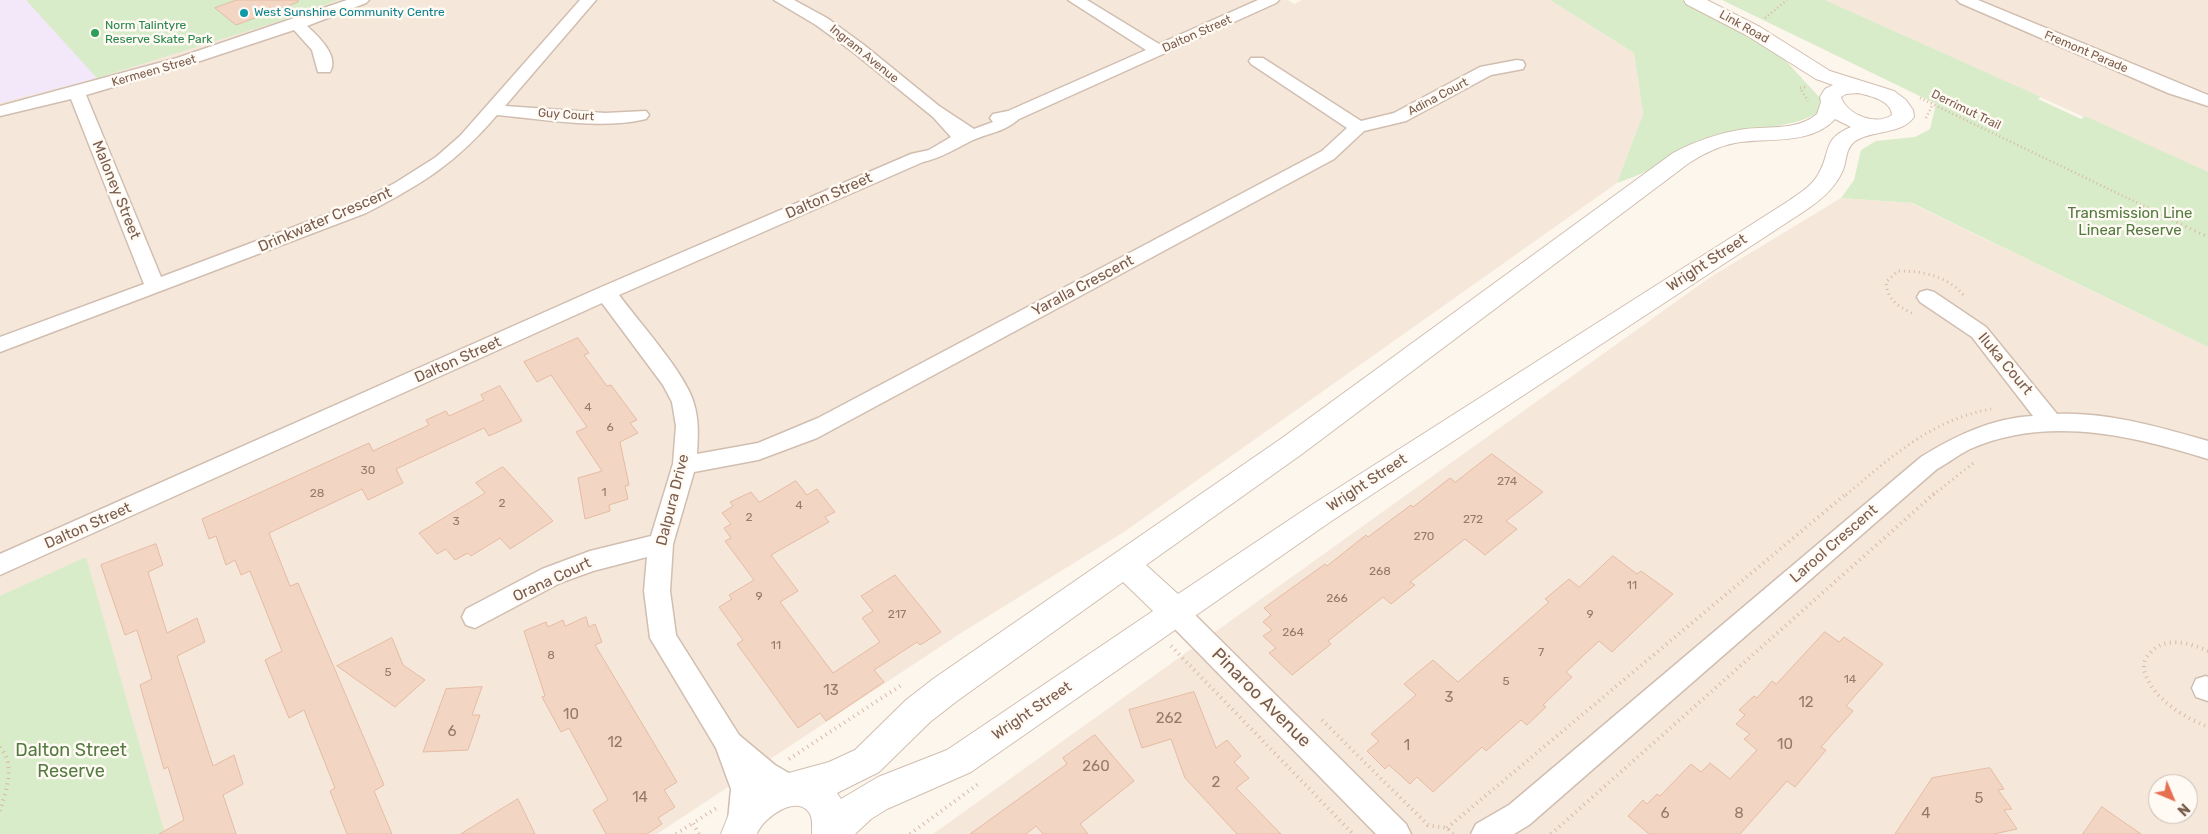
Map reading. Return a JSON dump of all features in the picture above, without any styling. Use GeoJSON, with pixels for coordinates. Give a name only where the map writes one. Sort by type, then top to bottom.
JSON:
{"type":"FeatureCollection","features":[{"type":"Feature","properties":{"kind":"street","name":"Kermeen Street"},"geometry":{"type":"LineString","coordinates":[[0,111],[77,92],[219,51],[297,25],[361,0]]}},
{"type":"Feature","properties":{"kind":"street","name":"Drinkwater Crescent"},"geometry":{"type":"LineString","coordinates":[[0,345],[342,216],[402,187],[442,161],[466,140],[588,0]]}},
{"type":"Feature","properties":{"kind":"street","name":"Ingram Avenue"},"geometry":{"type":"LineString","coordinates":[[782,0],[824,22],[961,132]]}},
{"type":"Feature","properties":{"kind":"street"},"geometry":{"type":"LineString","coordinates":[[1076,0],[1158,52]]}},
{"type":"Feature","properties":{"kind":"street","name":"Dalton Street"},"geometry":{"type":"LineString","coordinates":[[0,565],[606,293],[917,158],[935,154],[961,132],[987,131],[1002,124],[1013,115],[1271,0]]}},
{"type":"Feature","properties":{"kind":"street","name":"Link Road"},"geometry":{"type":"LineString","coordinates":[[1693,0],[1753,31],[1792,57],[1830,78],[1870,90]]}},
{"type":"Feature","properties":{"kind":"street","name":"Fremont Parade"},"geometry":{"type":"LineString","coordinates":[[1965,0],[2174,89],[2208,101]]}},
{"type":"Feature","properties":{"kind":"street"},"geometry":{"type":"LineString","coordinates":[[297,25],[322,52],[325,58],[324,68]]}},
{"type":"Feature","properties":{"kind":"street","name":"Link Road"},"geometry":{"type":"LineString","coordinates":[[1792,57],[1838,112],[1853,120],[1871,125],[1888,125]]}},
{"type":"Feature","properties":{"kind":"street"},"geometry":{"type":"LineString","coordinates":[[1257,61],[1358,126]]}},
{"type":"Feature","properties":{"kind":"street","name":"Adina Court"},"geometry":{"type":"LineString","coordinates":[[1358,126],[1400,117],[1486,71],[1517,65]]}},
{"type":"Feature","properties":{"kind":"street"},"geometry":{"type":"LineString","coordinates":[[740,830],[762,800],[770,795],[836,777],[867,761],[918,712],[945,690],[1292,446],[1680,158],[1699,147],[1721,140],[1747,134],[1795,130],[1812,126],[1827,116],[1833,92],[1841,88],[1858,87],[1894,100],[1903,111],[1900,120],[1888,125]]}},
{"type":"Feature","properties":{"kind":"street","name":"Maloney Street"},"geometry":{"type":"LineString","coordinates":[[77,92],[155,287]]}},
{"type":"Feature","properties":{"kind":"street","name":"Guy Court"},"geometry":{"type":"LineString","coordinates":[[492,110],[605,118],[640,115]]}},
{"type":"Feature","properties":{"kind":"street","name":"Wright Street"},"geometry":{"type":"LineString","coordinates":[[832,834],[845,819],[868,800],[894,786],[959,761],[1328,509],[1798,205],[1824,183],[1832,169],[1838,147],[1845,140],[1863,130],[1888,125]]}},
{"type":"Feature","properties":{"kind":"street","name":"Yaralla Crescent"},"geometry":{"type":"LineString","coordinates":[[684,464],[752,455],[790,442],[826,424],[1328,155],[1358,126]]}},
{"type":"Feature","properties":{"kind":"street","name":"Dalpura Drive"},"geometry":{"type":"LineString","coordinates":[[606,293],[672,381],[683,402],[687,426],[684,464],[661,544],[657,591],[663,638],[728,742],[745,789],[746,801],[740,830]]}},
{"type":"Feature","properties":{"kind":"street","name":"Iluka Court"},"geometry":{"type":"LineString","coordinates":[[1927,297],[1979,332],[2051,423]]}},
{"type":"Feature","properties":{"kind":"street","name":"Larool Crescent"},"geometry":{"type":"LineString","coordinates":[[1486,834],[1512,824],[1945,451],[1963,441],[2004,427],[2051,423],[2093,424],[2157,435],[2208,450]]}},
{"type":"Feature","properties":{"kind":"street","name":"Orana Court"},"geometry":{"type":"LineString","coordinates":[[475,617],[551,576],[590,561],[661,544]]}},
{"type":"Feature","properties":{"kind":"street","name":"Pinaroo Avenue"},"geometry":{"type":"LineString","coordinates":[[1126,564],[1396,834]]}},
{"type":"Feature","properties":{"kind":"street","name":"Dalpura Drive"},"geometry":{"type":"LineString","coordinates":[[728,742],[765,775],[792,789]]}},
{"type":"Feature","properties":{"kind":"street"},"geometry":{"type":"LineString","coordinates":[[792,789],[807,791],[823,802],[831,821],[832,834]]}},
{"type":"Feature","properties":{"kind":"path"},"geometry":{"type":"LineString","coordinates":[[1761,21],[1788,0]]}},
{"type":"Feature","properties":{"kind":"path","name":"Derrimut Trail"},"geometry":{"type":"LineString","coordinates":[[1917,96],[2208,237]]}},
{"type":"Feature","properties":{"kind":"path"},"geometry":{"type":"LineString","coordinates":[[1914,314],[1900,308],[1890,299],[1885,290],[1886,282],[1898,271],[1924,272],[1939,278],[1962,293],[1968,302]]}},
{"type":"Feature","properties":{"kind":"path"},"geometry":{"type":"LineString","coordinates":[[1447,828],[1903,447],[1924,431],[1949,419],[1997,408]]}},
{"type":"Feature","properties":{"kind":"path"},"geometry":{"type":"LineString","coordinates":[[1551,834],[1934,494],[1978,460]]}},
{"type":"Feature","properties":{"kind":"path"},"geometry":{"type":"LineString","coordinates":[[2208,651],[2179,642],[2161,643],[2144,659],[2144,673],[2157,693],[2178,712],[2208,727]]}},
{"type":"Feature","properties":{"kind":"path"},"geometry":{"type":"LineString","coordinates":[[1170,646],[1353,834]]}},
{"type":"Feature","properties":{"kind":"path"},"geometry":{"type":"LineString","coordinates":[[1321,719],[1428,824],[1447,828],[1453,834]]}},
{"type":"Feature","properties":{"kind":"path"},"geometry":{"type":"LineString","coordinates":[[0,747],[4,750],[8,765],[7,786],[0,811]]}},
{"type":"Feature","properties":{"kind":"path"},"geometry":{"type":"LineString","coordinates":[[676,834],[693,823]]}},
{"type":"Feature","properties":{"kind":"shaded area"},"geometry":{"type":"Polygon","coordinates":[[[0,0],[1288,0],[1294,4],[1302,0],[1550,0],[1634,53],[1643,114],[1617,183],[1124,532],[961,633],[657,834],[0,834],[0,0]]]}},
{"type":"Feature","properties":{"kind":"shaded area"},"geometry":{"type":"Polygon","coordinates":[[[0,0],[26,0],[97,78],[0,103],[0,0]]]}},
{"type":"Feature","properties":{"kind":"shaded area"},"geometry":{"type":"Polygon","coordinates":[[[1825,0],[2208,0],[2208,173],[1825,0]]]}},
{"type":"Feature","properties":{"kind":"shaded area"},"geometry":{"type":"Polygon","coordinates":[[[1841,198],[1911,203],[2208,347],[2208,834],[933,834],[1709,278],[1841,198]]]}},
{"type":"Feature","properties":{"kind":"green space"},"geometry":{"type":"Polygon","coordinates":[[[26,0],[337,0],[302,14],[97,78],[26,0]]]}},
{"type":"Feature","properties":{"kind":"green space"},"geometry":{"type":"Polygon","coordinates":[[[1550,0],[1682,0],[1764,45],[1786,61],[1821,99],[1819,112],[1794,122],[1732,132],[1703,139],[1689,145],[1649,170],[1617,183],[1643,114],[1634,53],[1550,0]]]}},
{"type":"Feature","properties":{"kind":"green space","name":"Transmission Line Linear Reserve"},"geometry":{"type":"Polygon","coordinates":[[[1722,0],[1825,0],[2041,97],[2038,99],[2081,119],[2085,116],[2208,172],[2208,347],[1912,203],[1841,198],[1854,180],[1861,150],[1876,141],[1915,137],[1930,129],[1936,104],[1722,0]]]}},
{"type":"Feature","properties":{"kind":"green space","name":"Dalton Street Reserve"},"geometry":{"type":"Polygon","coordinates":[[[86,557],[165,834],[0,834],[0,596],[86,557]]]}},
{"type":"Feature","properties":{"kind":"building","name":"West Sunshine Community Centre"},"geometry":{"type":"Polygon","coordinates":[[[237,0],[298,0],[298,2],[236,25],[215,8],[237,0]]]}},
{"type":"Feature","properties":{"kind":"building"},"geometry":{"type":"Polygon","coordinates":[[[578,338],[589,353],[584,355],[607,386],[611,385],[637,420],[630,423],[638,433],[620,442],[629,485],[625,486],[628,499],[609,505],[610,511],[585,519],[578,478],[602,471],[576,432],[587,427],[551,375],[537,382],[524,362],[578,338]]]}},
{"type":"Feature","properties":{"kind":"building"},"geometry":{"type":"Polygon","coordinates":[[[500,386],[522,421],[489,436],[484,428],[396,469],[403,483],[368,500],[362,489],[269,533],[290,586],[298,583],[384,785],[374,791],[392,834],[347,834],[330,791],[335,788],[304,710],[289,718],[265,660],[282,651],[250,571],[241,575],[235,560],[226,565],[216,536],[209,539],[202,519],[369,443],[373,451],[429,425],[426,420],[446,411],[449,416],[484,400],[481,395],[500,386]]]}},
{"type":"Feature","properties":{"kind":"building"},"geometry":{"type":"Polygon","coordinates":[[[1492,454],[1543,492],[1506,521],[1517,529],[1485,555],[1465,539],[1410,582],[1415,585],[1391,604],[1383,597],[1328,641],[1331,644],[1292,675],[1269,653],[1276,648],[1263,636],[1272,630],[1263,622],[1271,615],[1264,608],[1325,564],[1327,566],[1366,535],[1368,537],[1411,505],[1413,507],[1450,478],[1455,482],[1492,454]]]}},
{"type":"Feature","properties":{"kind":"building"},"geometry":{"type":"Polygon","coordinates":[[[503,467],[553,521],[510,549],[500,538],[471,556],[468,553],[455,560],[446,549],[437,554],[419,533],[485,493],[476,483],[503,467]]]}},
{"type":"Feature","properties":{"kind":"building"},"geometry":{"type":"Polygon","coordinates":[[[796,481],[807,495],[817,489],[835,512],[825,517],[829,522],[771,555],[798,591],[780,602],[833,673],[880,642],[862,618],[873,611],[861,596],[895,575],[941,632],[920,645],[917,642],[874,670],[884,682],[826,721],[820,713],[798,728],[737,644],[743,640],[719,607],[732,599],[729,595],[754,580],[725,541],[731,538],[724,528],[731,524],[722,513],[733,506],[730,502],[751,492],[759,502],[796,481]]]}},
{"type":"Feature","properties":{"kind":"building"},"geometry":{"type":"Polygon","coordinates":[[[156,544],[163,565],[148,572],[167,633],[197,618],[205,642],[177,656],[213,766],[234,755],[243,784],[223,795],[236,834],[159,834],[184,820],[168,767],[164,769],[140,685],[152,679],[137,630],[125,635],[101,565],[156,544]]]}},
{"type":"Feature","properties":{"kind":"building"},"geometry":{"type":"Polygon","coordinates":[[[1613,556],[1637,574],[1641,571],[1673,594],[1612,652],[1599,641],[1566,672],[1572,677],[1543,705],[1546,707],[1527,725],[1521,720],[1486,751],[1482,747],[1433,792],[1417,777],[1410,784],[1389,765],[1385,769],[1367,751],[1379,741],[1371,734],[1416,695],[1404,684],[1433,660],[1458,682],[1549,602],[1545,599],[1569,579],[1579,587],[1613,556]]]}},
{"type":"Feature","properties":{"kind":"building"},"geometry":{"type":"Polygon","coordinates":[[[586,617],[589,627],[595,624],[602,642],[595,645],[677,782],[664,790],[675,807],[658,818],[662,824],[647,834],[606,834],[593,810],[608,800],[569,728],[561,732],[542,697],[545,696],[524,631],[546,622],[548,627],[563,620],[565,626],[586,617]]]}},
{"type":"Feature","properties":{"kind":"building"},"geometry":{"type":"Polygon","coordinates":[[[1825,632],[1839,642],[1844,637],[1883,664],[1846,706],[1853,711],[1821,747],[1826,750],[1795,787],[1787,781],[1740,834],[1649,834],[1628,816],[1643,800],[1647,804],[1657,794],[1660,796],[1691,764],[1701,772],[1710,763],[1730,779],[1757,750],[1744,739],[1750,734],[1736,724],[1745,715],[1739,710],[1754,696],[1757,698],[1772,681],[1776,684],[1825,632]]]}},
{"type":"Feature","properties":{"kind":"building"},"geometry":{"type":"Polygon","coordinates":[[[392,638],[403,665],[425,680],[395,707],[337,666],[392,638]]]}},
{"type":"Feature","properties":{"kind":"building"},"geometry":{"type":"Polygon","coordinates":[[[482,687],[472,715],[480,715],[468,750],[423,752],[446,689],[482,687]]]}},
{"type":"Feature","properties":{"kind":"building"},"geometry":{"type":"Polygon","coordinates":[[[1194,692],[1216,748],[1227,740],[1241,756],[1234,762],[1249,778],[1236,788],[1281,834],[1237,834],[1185,778],[1171,739],[1142,748],[1129,710],[1194,692]]]}},
{"type":"Feature","properties":{"kind":"building"},"geometry":{"type":"Polygon","coordinates":[[[1095,735],[1134,781],[1080,824],[1088,834],[1043,834],[1036,826],[1026,834],[970,834],[1067,764],[1063,758],[1095,735]]]}},
{"type":"Feature","properties":{"kind":"building"},"geometry":{"type":"Polygon","coordinates":[[[1990,768],[2004,789],[1998,790],[2012,809],[2004,810],[2017,829],[1994,834],[1895,834],[1932,778],[1990,768]]]}},
{"type":"Feature","properties":{"kind":"building"},"geometry":{"type":"Polygon","coordinates":[[[518,799],[535,834],[461,834],[518,799]]]}},
{"type":"Feature","properties":{"kind":"building"},"geometry":{"type":"Polygon","coordinates":[[[2102,807],[2141,834],[2083,834],[2102,807]]]}},
{"type":"Feature","properties":{"kind":"place","name":"West Sunshine Community Centre"},"geometry":{"type":"Point","coordinates":[244,13]}},
{"type":"Feature","properties":{"kind":"place","name":"Norm Talintyre Reserve Skate Park"},"geometry":{"type":"Point","coordinates":[95,33]}}]}
